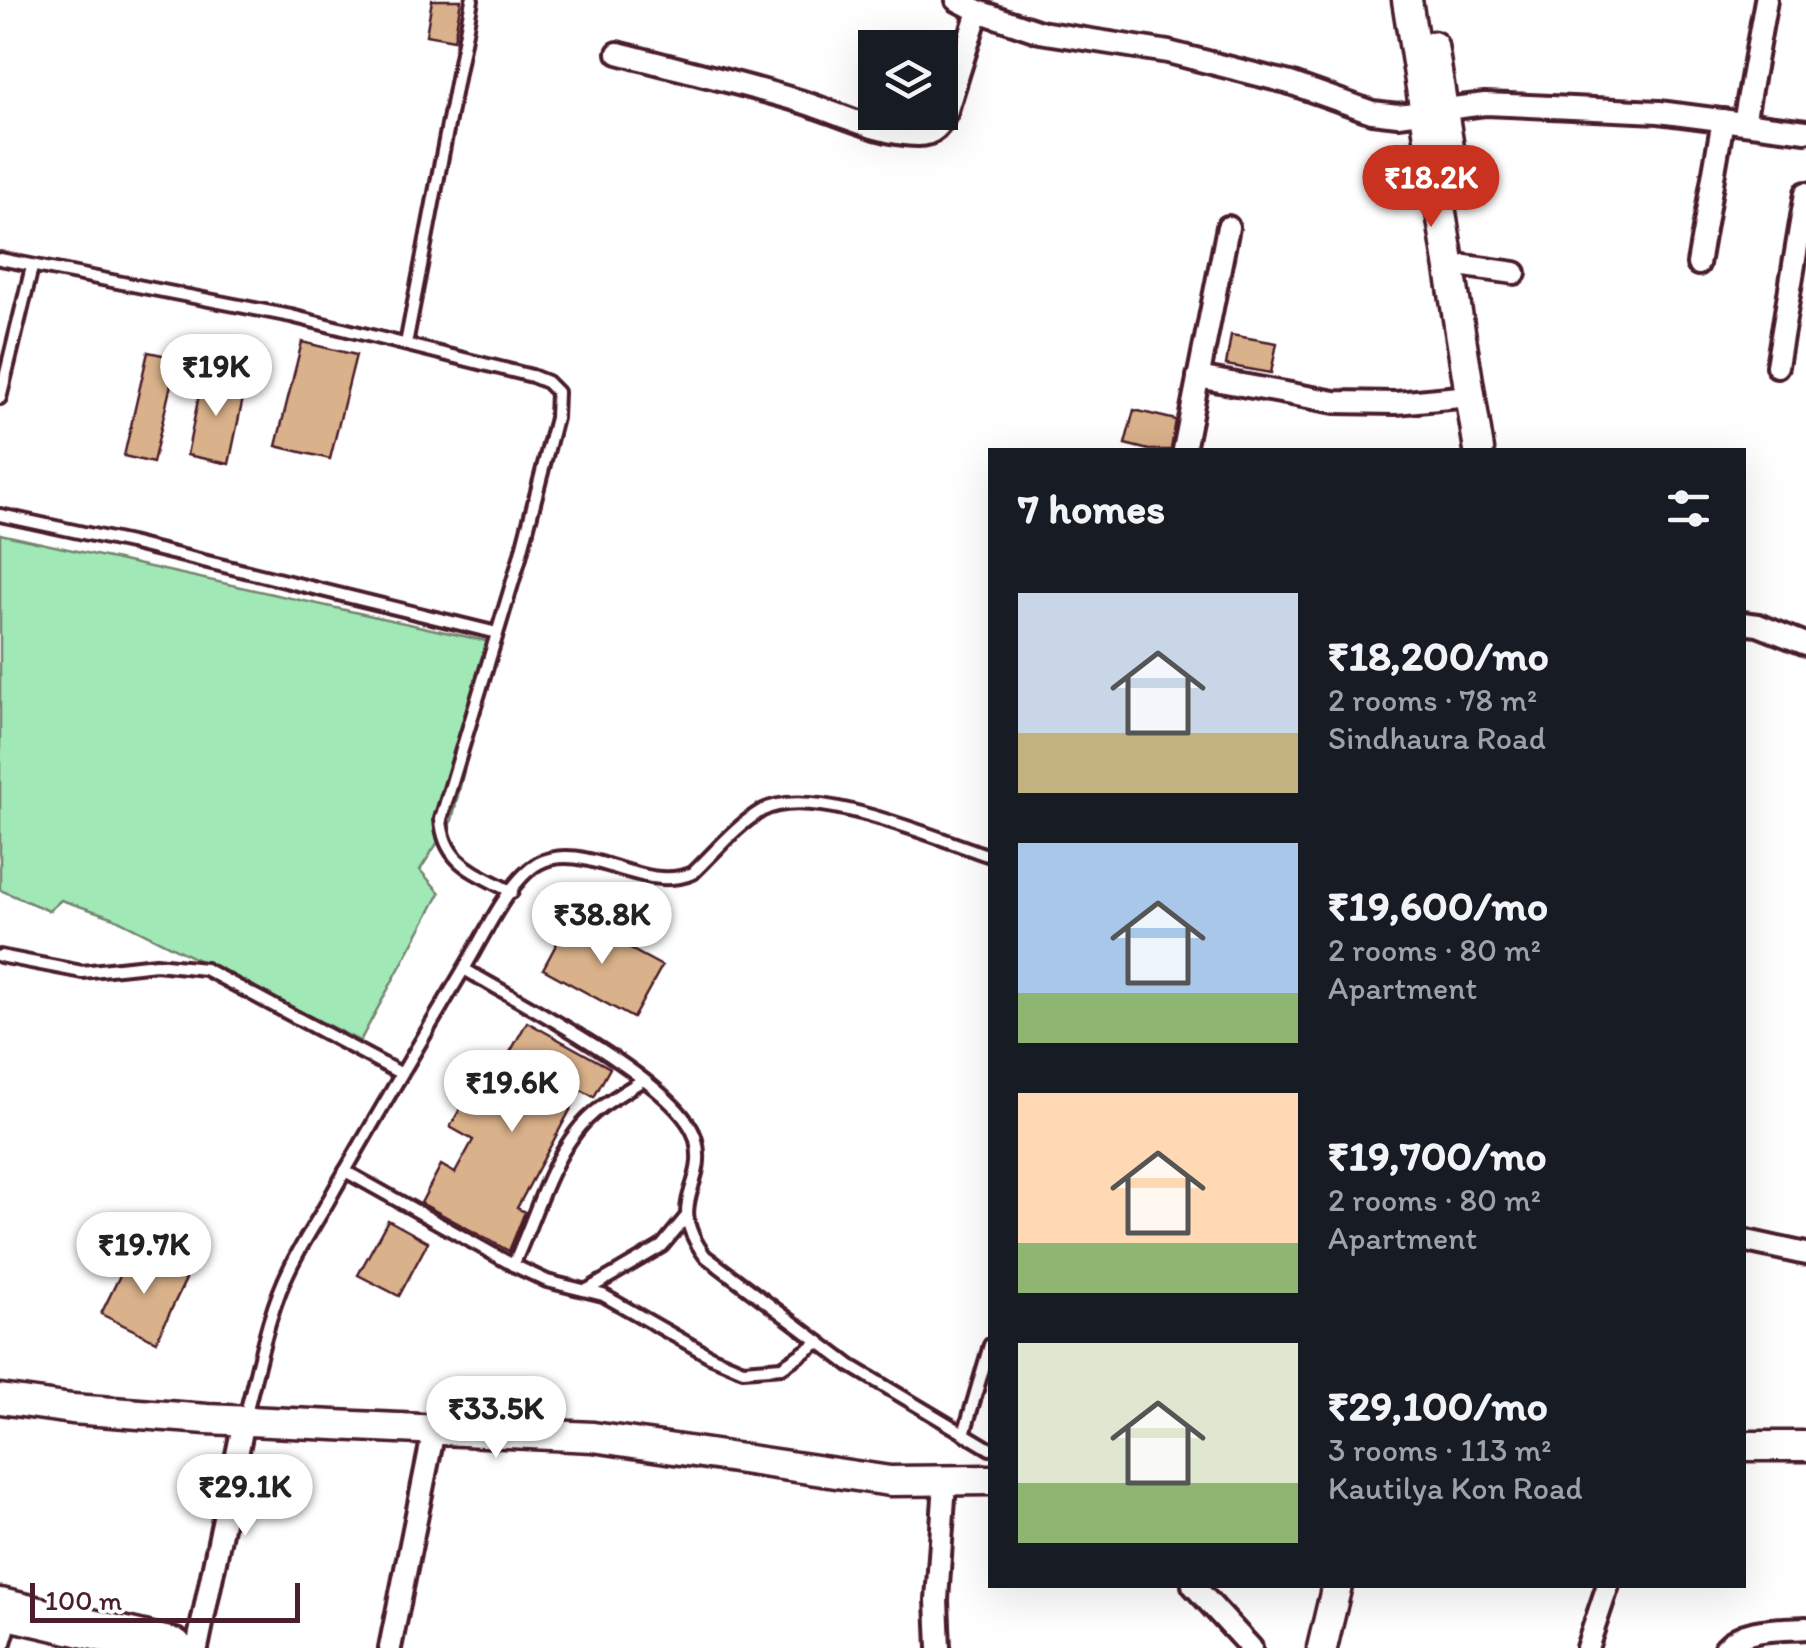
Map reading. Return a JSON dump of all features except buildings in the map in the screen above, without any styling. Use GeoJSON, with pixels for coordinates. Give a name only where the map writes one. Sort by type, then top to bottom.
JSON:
{"type":"FeatureCollection","features":[{"type":"Feature","properties":{"kind":"highway"},"geometry":{"type":"LineString","coordinates":[[1,1626],[95,1648]]}},
{"type":"Feature","properties":{"kind":"highway"},"geometry":{"type":"LineString","coordinates":[[1,1626],[174,1648]]}},
{"type":"Feature","properties":{"kind":"street"},"geometry":{"type":"LineString","coordinates":[[957,0],[1040,32],[1168,52],[1290,83],[1372,112],[1398,115],[1485,104],[1509,105],[1659,112],[1806,131]]}},
{"type":"Feature","properties":{"kind":"street"},"geometry":{"type":"LineString","coordinates":[[1407,0],[1435,111],[1495,448]]}},
{"type":"Feature","properties":{"kind":"street"},"geometry":{"type":"LineString","coordinates":[[1424,0],[1470,396],[1480,448]]}},
{"type":"Feature","properties":{"kind":"street"},"geometry":{"type":"LineString","coordinates":[[1698,264],[1766,0]]}},
{"type":"Feature","properties":{"kind":"street"},"geometry":{"type":"LineString","coordinates":[[618,53],[917,135],[939,127],[946,113],[978,11]]}},
{"type":"Feature","properties":{"kind":"street"},"geometry":{"type":"LineString","coordinates":[[1777,366],[1806,193]]}},
{"type":"Feature","properties":{"kind":"street"},"geometry":{"type":"LineString","coordinates":[[1184,448],[1228,226]]}},
{"type":"Feature","properties":{"kind":"street"},"geometry":{"type":"LineString","coordinates":[[1465,266],[1515,273]]}},
{"type":"Feature","properties":{"kind":"street"},"geometry":{"type":"LineString","coordinates":[[1198,377],[1359,404],[1470,396]]}},
{"type":"Feature","properties":{"kind":"street"},"geometry":{"type":"LineString","coordinates":[[1746,624],[1806,644]]}},
{"type":"Feature","properties":{"kind":"street"},"geometry":{"type":"LineString","coordinates":[[1746,1241],[1806,1254]]}},
{"type":"Feature","properties":{"kind":"street"},"geometry":{"type":"LineString","coordinates":[[0,1399],[72,1409],[244,1421],[593,1437],[850,1476],[945,1483],[988,1480]]}},
{"type":"Feature","properties":{"kind":"street"},"geometry":{"type":"LineString","coordinates":[[197,1648],[244,1421]]}},
{"type":"Feature","properties":{"kind":"street"},"geometry":{"type":"LineString","coordinates":[[390,1648],[434,1430]]}},
{"type":"Feature","properties":{"kind":"street"},"geometry":{"type":"LineString","coordinates":[[1746,1446],[1806,1446]]}},
{"type":"Feature","properties":{"kind":"street"},"geometry":{"type":"LineString","coordinates":[[940,1648],[937,1600],[945,1483]]}},
{"type":"Feature","properties":{"kind":"street"},"geometry":{"type":"LineString","coordinates":[[1196,1588],[1251,1648]]}},
{"type":"Feature","properties":{"kind":"street"},"geometry":{"type":"LineString","coordinates":[[1322,1648],[1336,1588]]}},
{"type":"Feature","properties":{"kind":"street"},"geometry":{"type":"LineString","coordinates":[[1586,1648],[1607,1588]]}},
{"type":"Feature","properties":{"kind":"street"},"geometry":{"type":"LineString","coordinates":[[1725,1648],[1732,1640],[1750,1633],[1806,1628]]}},
{"type":"Feature","properties":{"kind":"lane"},"geometry":{"type":"LineString","coordinates":[[406,344],[472,0]]}},
{"type":"Feature","properties":{"kind":"lane"},"geometry":{"type":"LineString","coordinates":[[0,259],[291,316],[532,376],[557,392],[556,418],[441,819],[445,847],[458,861],[512,892]]}},
{"type":"Feature","properties":{"kind":"lane"},"geometry":{"type":"LineString","coordinates":[[0,398],[32,266]]}},
{"type":"Feature","properties":{"kind":"lane"},"geometry":{"type":"LineString","coordinates":[[0,515],[497,633]]}},
{"type":"Feature","properties":{"kind":"lane"},"geometry":{"type":"LineString","coordinates":[[244,1421],[275,1304],[289,1268],[400,1073],[525,874],[541,862],[561,858],[655,879],[680,879],[693,873],[762,810],[786,802],[812,802],[846,810],[988,855]]}},
{"type":"Feature","properties":{"kind":"lane"},"geometry":{"type":"LineString","coordinates":[[0,956],[82,972],[156,964],[204,969],[400,1073]]}},
{"type":"Feature","properties":{"kind":"lane"},"geometry":{"type":"LineString","coordinates":[[464,969],[643,1080],[674,1104],[692,1129],[697,1144],[686,1218],[689,1234],[706,1256],[851,1366],[988,1449]]}},
{"type":"Feature","properties":{"kind":"lane"},"geometry":{"type":"LineString","coordinates":[[514,1265],[545,1184],[576,1132],[604,1104],[643,1080]]}},
{"type":"Feature","properties":{"kind":"lane"},"geometry":{"type":"LineString","coordinates":[[345,1170],[514,1265],[547,1280],[603,1295],[710,1356],[743,1370],[782,1367],[819,1342]]}},
{"type":"Feature","properties":{"kind":"lane"},"geometry":{"type":"LineString","coordinates":[[587,1290],[662,1246],[686,1218]]}},
{"type":"Feature","properties":{"kind":"lane"},"geometry":{"type":"LineString","coordinates":[[964,1434],[988,1351]]}},
{"type":"Feature","properties":{"kind":"green space"},"geometry":{"type":"Polygon","coordinates":[[[0,534],[495,643],[452,820],[420,870],[440,893],[360,1041],[112,917],[61,900],[49,911],[0,890],[0,534]]]}}]}
